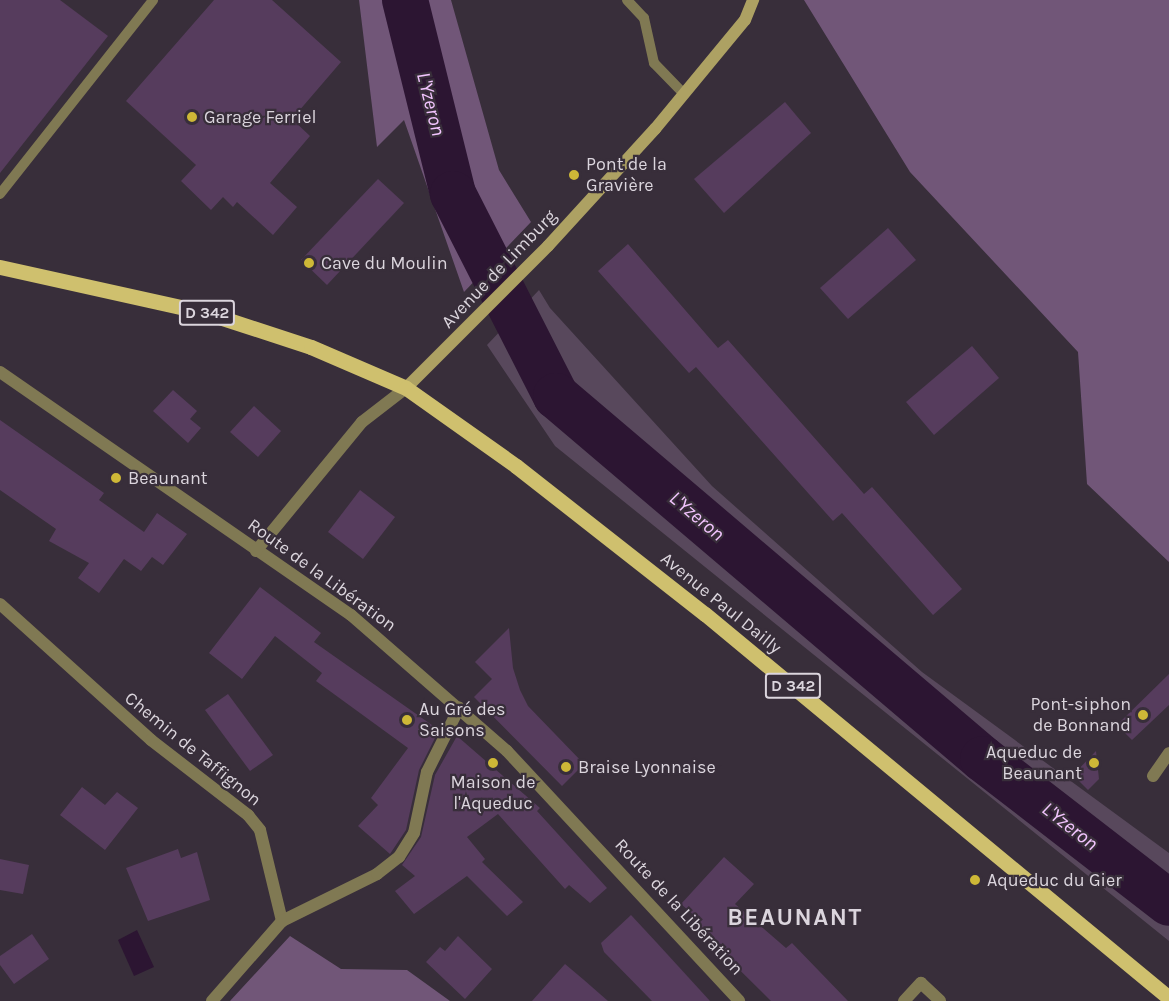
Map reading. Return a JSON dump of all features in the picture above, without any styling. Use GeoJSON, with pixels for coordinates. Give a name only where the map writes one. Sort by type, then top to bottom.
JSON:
{"type":"FeatureCollection","features":[{"type":"Feature","properties":{"kind":"main road","name":"D 342"},"geometry":{"type":"LineString","coordinates":[[0,267],[207,313],[311,347],[406,388]]}},
{"type":"Feature","properties":{"kind":"main road","name":"Avenue Paul Dailly"},"geometry":{"type":"LineString","coordinates":[[406,388],[516,466],[713,621],[1169,998]]}},
{"type":"Feature","properties":{"kind":"street","name":"Avenue de Limburg"},"geometry":{"type":"LineString","coordinates":[[256,551],[362,422],[406,388],[466,329],[616,172],[745,20],[753,0]]}},
{"type":"Feature","properties":{"kind":"street","name":"Route de la Libération"},"geometry":{"type":"LineString","coordinates":[[0,372],[351,615],[515,759],[739,1001]]}},
{"type":"Feature","properties":{"kind":"street","name":"Chemin de Taffignon"},"geometry":{"type":"LineString","coordinates":[[0,604],[151,740],[248,814],[260,830],[282,921]]}},
{"type":"Feature","properties":{"kind":"street"},"geometry":{"type":"LineString","coordinates":[[212,1001],[282,921],[376,874],[399,857],[414,833],[427,772],[459,708]]}},
{"type":"Feature","properties":{"kind":"street"},"geometry":{"type":"LineString","coordinates":[[1153,776],[1169,753]]}},
{"type":"Feature","properties":{"kind":"street"},"geometry":{"type":"LineString","coordinates":[[904,1001],[921,982],[940,1001]]}},
{"type":"Feature","properties":{"kind":"lane"},"geometry":{"type":"LineString","coordinates":[[1,191],[153,0]]}},
{"type":"Feature","properties":{"kind":"lane"},"geometry":{"type":"LineString","coordinates":[[627,0],[644,18],[654,63],[684,94]]}},
{"type":"Feature","properties":{"kind":"shaded area"},"geometry":{"type":"Polygon","coordinates":[[[359,0],[451,0],[499,170],[531,222],[464,292],[404,120],[377,147],[359,0]]]}},
{"type":"Feature","properties":{"kind":"shaded area"},"geometry":{"type":"Polygon","coordinates":[[[804,0],[1169,0],[1169,562],[1087,484],[1078,352],[910,172],[804,0]]]}},
{"type":"Feature","properties":{"kind":"shaded area"},"geometry":{"type":"Polygon","coordinates":[[[539,290],[550,308],[712,486],[922,672],[1169,853],[1169,941],[555,446],[487,345],[539,290]]]}},
{"type":"Feature","properties":{"kind":"shaded area"},"geometry":{"type":"Polygon","coordinates":[[[137,930],[154,967],[134,976],[118,940],[137,930]]]}},
{"type":"Feature","properties":{"kind":"shaded area"},"geometry":{"type":"Polygon","coordinates":[[[290,936],[341,969],[407,970],[450,1001],[230,1001],[290,936]]]}},
{"type":"Feature","properties":{"kind":"building"},"geometry":{"type":"Polygon","coordinates":[[[0,0],[60,0],[108,36],[0,173],[0,0]]]}},
{"type":"Feature","properties":{"kind":"building"},"geometry":{"type":"Polygon","coordinates":[[[214,0],[272,0],[341,62],[292,119],[310,136],[270,183],[297,207],[273,235],[237,202],[233,207],[223,197],[211,210],[181,181],[196,165],[126,101],[214,0]]]}},
{"type":"Feature","properties":{"kind":"building"},"geometry":{"type":"Polygon","coordinates":[[[785,102],[811,133],[724,213],[694,179],[785,102]]]}},
{"type":"Feature","properties":{"kind":"building"},"geometry":{"type":"Polygon","coordinates":[[[378,179],[404,203],[327,285],[301,260],[378,179]]]}},
{"type":"Feature","properties":{"kind":"building"},"geometry":{"type":"Polygon","coordinates":[[[888,228],[916,260],[848,319],[820,288],[888,228]]]}},
{"type":"Feature","properties":{"kind":"building"},"geometry":{"type":"Polygon","coordinates":[[[628,244],[718,348],[728,340],[864,494],[872,487],[962,589],[933,615],[842,513],[833,521],[696,367],[689,373],[598,271],[628,244]]]}},
{"type":"Feature","properties":{"kind":"building"},"geometry":{"type":"Polygon","coordinates":[[[972,346],[999,378],[934,435],[906,402],[972,346]]]}},
{"type":"Feature","properties":{"kind":"building"},"geometry":{"type":"Polygon","coordinates":[[[173,390],[197,411],[190,419],[201,428],[188,443],[153,411],[173,390]]]}},
{"type":"Feature","properties":{"kind":"building"},"geometry":{"type":"Polygon","coordinates":[[[254,406],[281,431],[258,457],[230,432],[254,406]]]}},
{"type":"Feature","properties":{"kind":"building"},"geometry":{"type":"Polygon","coordinates":[[[0,420],[104,493],[99,500],[144,532],[157,513],[187,534],[163,565],[152,557],[141,571],[124,559],[99,593],[78,578],[89,563],[49,541],[56,529],[0,490],[0,420]]]}},
{"type":"Feature","properties":{"kind":"building"},"geometry":{"type":"Polygon","coordinates":[[[360,490],[395,517],[363,559],[328,532],[360,490]]]}},
{"type":"Feature","properties":{"kind":"building"},"geometry":{"type":"Polygon","coordinates":[[[260,587],[321,633],[314,642],[439,730],[419,770],[406,830],[390,854],[358,826],[378,805],[371,798],[408,748],[316,681],[322,673],[275,636],[242,679],[209,653],[260,587]]]}},
{"type":"Feature","properties":{"kind":"building"},"geometry":{"type":"Polygon","coordinates":[[[509,628],[513,668],[528,706],[584,764],[562,786],[474,697],[492,679],[475,662],[509,628]]]}},
{"type":"Feature","properties":{"kind":"building","name":"Pont-siphon de Bonnand"},"geometry":{"type":"Polygon","coordinates":[[[1169,674],[1169,705],[1132,740],[1117,725],[1169,674]]]}},
{"type":"Feature","properties":{"kind":"building"},"geometry":{"type":"Polygon","coordinates":[[[228,694],[273,755],[250,771],[205,710],[228,694]]]}},
{"type":"Feature","properties":{"kind":"building"},"geometry":{"type":"Polygon","coordinates":[[[457,736],[540,808],[537,811],[607,888],[590,903],[569,885],[565,889],[498,814],[467,837],[485,859],[482,862],[523,902],[507,916],[467,876],[414,914],[395,891],[415,876],[402,865],[421,837],[435,775],[457,736]]]}},
{"type":"Feature","properties":{"kind":"building"},"geometry":{"type":"Polygon","coordinates":[[[1096,751],[1099,779],[1088,790],[1073,775],[1096,751]]]}},
{"type":"Feature","properties":{"kind":"building"},"geometry":{"type":"Polygon","coordinates":[[[82,787],[105,805],[117,792],[138,808],[105,850],[60,815],[82,787]]]}},
{"type":"Feature","properties":{"kind":"building"},"geometry":{"type":"Polygon","coordinates":[[[178,849],[181,858],[197,852],[210,900],[148,921],[126,868],[178,849]]]}},
{"type":"Feature","properties":{"kind":"building"},"geometry":{"type":"Polygon","coordinates":[[[724,857],[754,884],[735,904],[786,948],[792,943],[848,1001],[771,1001],[691,922],[696,917],[681,904],[724,857]]]}},
{"type":"Feature","properties":{"kind":"building"},"geometry":{"type":"Polygon","coordinates":[[[0,859],[29,865],[23,894],[0,890],[0,859]]]}},
{"type":"Feature","properties":{"kind":"building"},"geometry":{"type":"Polygon","coordinates":[[[631,915],[710,1001],[652,1001],[604,952],[601,943],[631,915]]]}},
{"type":"Feature","properties":{"kind":"building"},"geometry":{"type":"Polygon","coordinates":[[[32,934],[49,959],[14,984],[0,965],[0,956],[32,934]]]}},
{"type":"Feature","properties":{"kind":"building"},"geometry":{"type":"Polygon","coordinates":[[[458,936],[492,969],[465,999],[426,962],[440,947],[445,951],[458,936]]]}},
{"type":"Feature","properties":{"kind":"building"},"geometry":{"type":"Polygon","coordinates":[[[565,964],[584,980],[608,1001],[532,1001],[565,964]]]}},
{"type":"Feature","properties":{"kind":"waterway","name":"L'Yzeron"},"geometry":{"type":"LineString","coordinates":[[405,0],[453,194],[556,396],[983,759],[1169,903]]}},
{"type":"Feature","properties":{"kind":"place","name":"Garage Ferriel"},"geometry":{"type":"Point","coordinates":[192,117]}},
{"type":"Feature","properties":{"kind":"place","name":"Pont de la Gravière"},"geometry":{"type":"Point","coordinates":[574,175]}},
{"type":"Feature","properties":{"kind":"place","name":"Cave du Moulin"},"geometry":{"type":"Point","coordinates":[309,263]}},
{"type":"Feature","properties":{"kind":"place","name":"Beaunant"},"geometry":{"type":"Point","coordinates":[116,478]}},
{"type":"Feature","properties":{"kind":"place","name":"Pont-siphon de Bonnand"},"geometry":{"type":"Point","coordinates":[1143,715]}},
{"type":"Feature","properties":{"kind":"place","name":"Au Gré des Saisons"},"geometry":{"type":"Point","coordinates":[407,720]}},
{"type":"Feature","properties":{"kind":"place","name":"Maison de l'Aqueduc"},"geometry":{"type":"Point","coordinates":[493,763]}},
{"type":"Feature","properties":{"kind":"place","name":"Aqueduc de Beaunant"},"geometry":{"type":"Point","coordinates":[1094,763]}},
{"type":"Feature","properties":{"kind":"place","name":"Braise Lyonnaise"},"geometry":{"type":"Point","coordinates":[566,767]}},
{"type":"Feature","properties":{"kind":"place","name":"Aqueduc du Gier"},"geometry":{"type":"Point","coordinates":[975,880]}},
{"type":"Feature","properties":{"kind":"district","name":"BEAUNANT"},"geometry":{"type":"Point","coordinates":[795,918]}}]}
